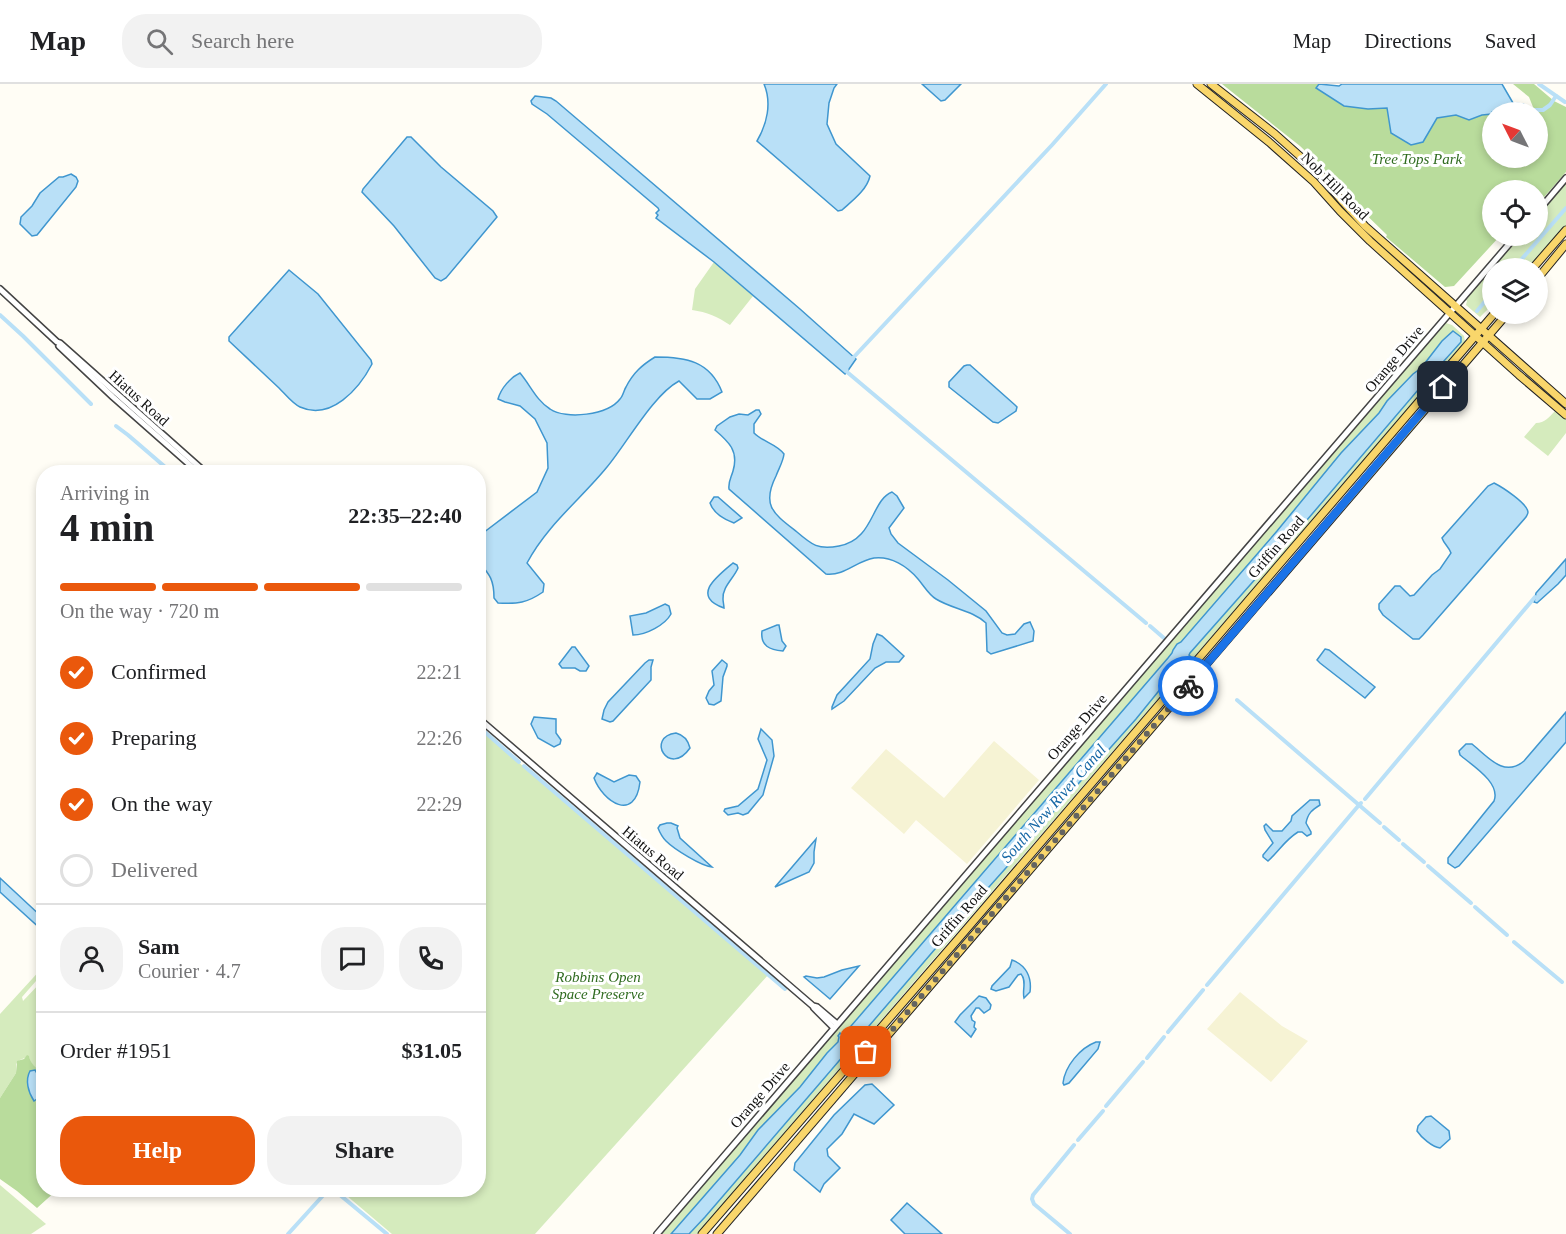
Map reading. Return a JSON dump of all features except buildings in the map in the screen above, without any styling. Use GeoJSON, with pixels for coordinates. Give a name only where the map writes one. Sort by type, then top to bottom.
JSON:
{"type":"FeatureCollection","features":[{"type":"Feature","properties":{"kind":"main road","name":"Nob Hill Road"},"geometry":{"type":"LineString","coordinates":[[1197,84],[1314,182],[1370,242],[1566,415]]}},
{"type":"Feature","properties":{"kind":"main road","name":"Nob Hill Road"},"geometry":{"type":"LineString","coordinates":[[1211,84],[1275,134],[1320,174],[1365,226],[1566,404]]}},
{"type":"Feature","properties":{"kind":"main road"},"geometry":{"type":"LineString","coordinates":[[1542,258],[1566,230]]}},
{"type":"Feature","properties":{"kind":"main road"},"geometry":{"type":"LineString","coordinates":[[1548,266],[1566,244]]}},
{"type":"Feature","properties":{"kind":"main road","name":"Griffin Road"},"geometry":{"type":"LineString","coordinates":[[702,1234],[1485,324]]}},
{"type":"Feature","properties":{"kind":"main road","name":"Griffin Road"},"geometry":{"type":"LineString","coordinates":[[717,1234],[1498,324]]}},
{"type":"Feature","properties":{"kind":"main road"},"geometry":{"type":"LineString","coordinates":[[1356,489],[1354,483],[1361,469]]}},
{"type":"Feature","properties":{"kind":"main road"},"geometry":{"type":"LineString","coordinates":[[1336,512],[1337,497]]}},
{"type":"Feature","properties":{"kind":"main road"},"geometry":{"type":"LineString","coordinates":[[864,1046],[869,1057]]}},
{"type":"Feature","properties":{"kind":"main road"},"geometry":{"type":"LineString","coordinates":[[856,1055],[859,1059],[859,1068]]}},
{"type":"Feature","properties":{"kind":"street"},"geometry":{"type":"LineString","coordinates":[[1548,199],[1566,178]]}},
{"type":"Feature","properties":{"kind":"street","name":"Orange Drive"},"geometry":{"type":"LineString","coordinates":[[657,1234],[1507,246]]}},
{"type":"Feature","properties":{"kind":"street","name":"Hiatus Road"},"geometry":{"type":"LineString","coordinates":[[0,289],[197,465]]}},
{"type":"Feature","properties":{"kind":"street","name":"Hiatus Road"},"geometry":{"type":"LineString","coordinates":[[57,342],[103,388],[190,465]]}},
{"type":"Feature","properties":{"kind":"street","name":"Hiatus Road"},"geometry":{"type":"LineString","coordinates":[[486,725],[835,1026]]}},
{"type":"Feature","properties":{"kind":"shaded area"},"geometry":{"type":"Polygon","coordinates":[[[994,741],[1039,780],[967,864],[916,820],[904,834],[851,788],[886,749],[944,798],[994,741]]]}},
{"type":"Feature","properties":{"kind":"shaded area"},"geometry":{"type":"Polygon","coordinates":[[[1240,992],[1282,1026],[1308,1041],[1271,1082],[1207,1029],[1240,992]]]}},
{"type":"Feature","properties":{"kind":"green space","name":"Tree Tops Park"},"geometry":{"type":"Polygon","coordinates":[[[1222,84],[1319,84],[1317,87],[1344,106],[1368,109],[1387,108],[1423,142],[1437,118],[1456,115],[1469,120],[1482,115],[1482,168],[1548,168],[1548,102],[1531,102],[1529,97],[1513,84],[1534,84],[1554,101],[1566,107],[1566,172],[1548,193],[1548,180],[1482,180],[1482,246],[1491,246],[1454,286],[1445,287],[1386,237],[1387,235],[1300,146],[1222,84]]]}},
{"type":"Feature","properties":{"kind":"green space"},"geometry":{"type":"Polygon","coordinates":[[[1566,182],[1566,225],[1548,245],[1548,203],[1566,182]]]}},
{"type":"Feature","properties":{"kind":"green space"},"geometry":{"type":"Polygon","coordinates":[[[1510,246],[1547,246],[1537,258],[1500,258],[1510,246]]]}},
{"type":"Feature","properties":{"kind":"green space"},"geometry":{"type":"Polygon","coordinates":[[[714,262],[753,296],[730,325],[712,315],[692,310],[695,289],[714,262]]]}},
{"type":"Feature","properties":{"kind":"green space"},"geometry":{"type":"Polygon","coordinates":[[[1482,279],[1482,315],[1480,317],[1466,305],[1465,299],[1482,279]]]}},
{"type":"Feature","properties":{"kind":"green space"},"geometry":{"type":"Polygon","coordinates":[[[1446,323],[1452,325],[1464,336],[1465,342],[1461,347],[697,1234],[659,1234],[1396,378],[1446,323]]]}},
{"type":"Feature","properties":{"kind":"green space"},"geometry":{"type":"Polygon","coordinates":[[[1555,411],[1566,420],[1566,433],[1548,456],[1524,437],[1536,423],[1544,421],[1555,411]]]}},
{"type":"Feature","properties":{"kind":"green space","name":"Robbins Open Space Preserve"},"geometry":{"type":"Polygon","coordinates":[[[486,735],[769,974],[535,1234],[392,1234],[348,1197],[486,1197],[486,735]]]}},
{"type":"Feature","properties":{"kind":"green space"},"geometry":{"type":"Polygon","coordinates":[[[36,975],[36,981],[22,997],[23,1001],[36,987],[36,1068],[29,1056],[20,1060],[16,1064],[16,1073],[0,1098],[0,1014],[36,975]]]}},
{"type":"Feature","properties":{"kind":"green space"},"geometry":{"type":"Polygon","coordinates":[[[27,1055],[29,1056],[36,1067],[36,1197],[49,1197],[37,1208],[0,1179],[0,1098],[16,1073],[17,1061],[24,1059],[27,1055]]]}},
{"type":"Feature","properties":{"kind":"green space"},"geometry":{"type":"Polygon","coordinates":[[[0,1185],[46,1224],[31,1234],[0,1234],[0,1185]]]}},
{"type":"Feature","properties":{"kind":"water"},"geometry":{"type":"Polygon","coordinates":[[[764,84],[837,84],[829,103],[827,124],[836,144],[870,176],[862,191],[842,210],[838,211],[757,141],[763,128],[768,106],[764,84]]]}},
{"type":"Feature","properties":{"kind":"water"},"geometry":{"type":"Polygon","coordinates":[[[922,84],[961,84],[945,100],[941,101],[922,84]]]}},
{"type":"Feature","properties":{"kind":"water"},"geometry":{"type":"Polygon","coordinates":[[[1319,84],[1339,86],[1342,84],[1502,84],[1512,102],[1482,102],[1482,115],[1469,120],[1456,115],[1437,118],[1423,142],[1411,145],[1391,133],[1387,108],[1368,109],[1344,106],[1316,88],[1319,84]]]}},
{"type":"Feature","properties":{"kind":"water"},"geometry":{"type":"Polygon","coordinates":[[[535,96],[556,101],[800,309],[856,359],[847,372],[845,374],[714,262],[656,218],[658,208],[547,114],[532,104],[531,101],[535,96]]]}},
{"type":"Feature","properties":{"kind":"water"},"geometry":{"type":"Polygon","coordinates":[[[407,137],[411,137],[497,217],[441,281],[435,278],[394,226],[362,192],[407,137]]]}},
{"type":"Feature","properties":{"kind":"water"},"geometry":{"type":"Polygon","coordinates":[[[71,174],[78,181],[76,187],[37,235],[32,236],[20,224],[21,217],[40,193],[59,177],[71,174]]]}},
{"type":"Feature","properties":{"kind":"water"},"geometry":{"type":"Polygon","coordinates":[[[289,270],[318,294],[372,364],[352,392],[333,406],[322,410],[311,410],[295,404],[229,341],[229,337],[289,270]]]}},
{"type":"Feature","properties":{"kind":"water"},"geometry":{"type":"Polygon","coordinates":[[[1453,331],[1461,337],[1461,342],[1435,371],[1425,363],[1453,331]]]}},
{"type":"Feature","properties":{"kind":"water"},"geometry":{"type":"Polygon","coordinates":[[[655,357],[687,360],[704,367],[711,373],[722,392],[710,399],[697,399],[679,381],[669,388],[650,408],[607,467],[554,524],[535,549],[527,563],[544,584],[543,592],[522,602],[498,603],[494,598],[491,578],[486,571],[486,531],[537,492],[548,468],[547,443],[535,419],[520,406],[498,399],[501,391],[520,373],[537,397],[550,409],[566,414],[587,414],[606,409],[620,399],[635,373],[655,357]]]}},
{"type":"Feature","properties":{"kind":"water"},"geometry":{"type":"Polygon","coordinates":[[[967,365],[970,365],[1015,405],[1016,411],[998,423],[993,422],[949,387],[949,382],[967,365]]]}},
{"type":"Feature","properties":{"kind":"water"},"geometry":{"type":"Polygon","coordinates":[[[1420,369],[1430,376],[1190,653],[1192,658],[1187,665],[1184,662],[1179,666],[1136,719],[705,1217],[689,1234],[671,1234],[740,1155],[758,1130],[800,1087],[838,1042],[840,1033],[842,1035],[845,1033],[1168,658],[1177,644],[1277,531],[1341,453],[1379,413],[1387,401],[1420,369]]]}},
{"type":"Feature","properties":{"kind":"water"},"geometry":{"type":"Polygon","coordinates":[[[759,410],[761,414],[754,424],[754,433],[784,454],[770,495],[772,508],[782,520],[807,540],[820,547],[839,546],[859,536],[885,496],[892,492],[904,508],[889,528],[898,543],[986,611],[1002,633],[1015,634],[1024,624],[1030,622],[1034,631],[1033,641],[991,654],[987,651],[986,623],[975,615],[936,599],[909,570],[892,560],[874,558],[839,573],[826,574],[729,489],[735,464],[734,452],[715,430],[730,417],[739,414],[748,415],[759,410]]]}},
{"type":"Feature","properties":{"kind":"water"},"geometry":{"type":"Polygon","coordinates":[[[1494,483],[1527,508],[1526,517],[1423,635],[1419,639],[1413,639],[1383,615],[1379,604],[1395,586],[1400,586],[1410,596],[1414,595],[1440,569],[1451,553],[1442,538],[1488,486],[1494,483]]]}},
{"type":"Feature","properties":{"kind":"water"},"geometry":{"type":"Polygon","coordinates":[[[714,497],[718,497],[742,518],[734,523],[720,516],[710,503],[714,497]]]}},
{"type":"Feature","properties":{"kind":"water"},"geometry":{"type":"Polygon","coordinates":[[[1566,559],[1566,575],[1537,603],[1534,602],[1536,593],[1566,559]]]}},
{"type":"Feature","properties":{"kind":"water"},"geometry":{"type":"Polygon","coordinates":[[[733,563],[738,568],[724,590],[724,608],[709,598],[708,592],[714,580],[733,563]]]}},
{"type":"Feature","properties":{"kind":"water"},"geometry":{"type":"Polygon","coordinates":[[[665,604],[669,606],[671,614],[664,622],[649,631],[633,635],[630,616],[646,613],[665,604]]]}},
{"type":"Feature","properties":{"kind":"water"},"geometry":{"type":"Polygon","coordinates":[[[779,625],[782,641],[786,646],[783,651],[774,650],[764,644],[762,636],[762,631],[779,625]]]}},
{"type":"Feature","properties":{"kind":"water"},"geometry":{"type":"Polygon","coordinates":[[[877,634],[904,656],[899,662],[886,662],[875,668],[844,701],[832,709],[837,695],[870,659],[877,634]]]}},
{"type":"Feature","properties":{"kind":"water"},"geometry":{"type":"Polygon","coordinates":[[[572,647],[575,647],[589,666],[586,671],[562,668],[559,664],[572,647]]]}},
{"type":"Feature","properties":{"kind":"water"},"geometry":{"type":"Polygon","coordinates":[[[1325,649],[1375,687],[1365,698],[1317,660],[1325,649]]]}},
{"type":"Feature","properties":{"kind":"water"},"geometry":{"type":"Polygon","coordinates":[[[649,660],[653,660],[651,680],[613,721],[602,719],[608,702],[649,660]]]}},
{"type":"Feature","properties":{"kind":"water"},"geometry":{"type":"Polygon","coordinates":[[[722,660],[727,666],[723,677],[721,701],[714,705],[709,704],[706,698],[714,685],[712,671],[722,660]]]}},
{"type":"Feature","properties":{"kind":"water"},"geometry":{"type":"Polygon","coordinates":[[[1566,712],[1566,742],[1459,866],[1455,868],[1448,863],[1448,858],[1494,801],[1495,794],[1490,781],[1460,755],[1459,751],[1466,744],[1472,744],[1496,764],[1503,767],[1517,766],[1524,761],[1566,712]]]}},
{"type":"Feature","properties":{"kind":"water"},"geometry":{"type":"Polygon","coordinates":[[[534,717],[556,719],[556,733],[561,740],[560,744],[554,747],[538,738],[531,724],[534,717]]]}},
{"type":"Feature","properties":{"kind":"water"},"geometry":{"type":"Polygon","coordinates":[[[761,729],[772,740],[774,756],[763,795],[748,813],[728,815],[725,809],[738,806],[758,789],[767,760],[758,739],[761,729]]]}},
{"type":"Feature","properties":{"kind":"water"},"geometry":{"type":"Polygon","coordinates":[[[676,733],[685,738],[690,748],[675,759],[668,757],[661,747],[662,741],[667,736],[676,733]]]}},
{"type":"Feature","properties":{"kind":"water"},"geometry":{"type":"Polygon","coordinates":[[[597,773],[614,782],[629,775],[636,776],[640,782],[637,795],[632,802],[626,805],[611,801],[598,787],[594,778],[597,773]]]}},
{"type":"Feature","properties":{"kind":"water"},"geometry":{"type":"Polygon","coordinates":[[[1310,800],[1319,800],[1320,805],[1311,812],[1306,823],[1311,834],[1307,836],[1298,832],[1293,835],[1268,861],[1263,855],[1273,843],[1264,826],[1266,824],[1273,831],[1282,831],[1291,821],[1292,816],[1310,800]]]}},
{"type":"Feature","properties":{"kind":"water"},"geometry":{"type":"Polygon","coordinates":[[[667,823],[678,826],[680,838],[712,867],[688,857],[666,841],[658,828],[667,823]]]}},
{"type":"Feature","properties":{"kind":"water"},"geometry":{"type":"Polygon","coordinates":[[[816,839],[814,863],[809,872],[775,887],[816,839]]]}},
{"type":"Feature","properties":{"kind":"water"},"geometry":{"type":"Polygon","coordinates":[[[0,878],[36,911],[36,925],[0,892],[0,878]]]}},
{"type":"Feature","properties":{"kind":"water"},"geometry":{"type":"Polygon","coordinates":[[[1012,960],[1024,968],[1029,977],[1030,992],[1024,998],[1024,980],[1021,974],[1009,987],[996,991],[991,989],[1010,967],[1012,960]]]}},
{"type":"Feature","properties":{"kind":"water"},"geometry":{"type":"Polygon","coordinates":[[[859,966],[830,999],[804,977],[824,977],[859,966]]]}},
{"type":"Feature","properties":{"kind":"water"},"geometry":{"type":"Polygon","coordinates":[[[979,996],[986,998],[991,1005],[990,1009],[984,1013],[976,1008],[971,1016],[976,1029],[971,1037],[955,1022],[979,996]]]}},
{"type":"Feature","properties":{"kind":"water"},"geometry":{"type":"Polygon","coordinates":[[[1096,1042],[1100,1042],[1098,1049],[1069,1083],[1064,1085],[1064,1077],[1074,1058],[1096,1042]]]}},
{"type":"Feature","properties":{"kind":"water"},"geometry":{"type":"Polygon","coordinates":[[[30,1071],[36,1072],[36,1100],[34,1101],[27,1082],[30,1071]]]}},
{"type":"Feature","properties":{"kind":"water"},"geometry":{"type":"Polygon","coordinates":[[[872,1084],[894,1105],[874,1124],[854,1114],[842,1134],[827,1149],[828,1156],[840,1168],[824,1184],[820,1192],[794,1170],[795,1163],[834,1115],[865,1085],[872,1084]]]}},
{"type":"Feature","properties":{"kind":"water"},"geometry":{"type":"Polygon","coordinates":[[[1431,1116],[1449,1131],[1450,1139],[1440,1148],[1427,1141],[1417,1131],[1418,1126],[1426,1117],[1431,1116]]]}},
{"type":"Feature","properties":{"kind":"water"},"geometry":{"type":"Polygon","coordinates":[[[907,1203],[942,1234],[905,1234],[891,1220],[907,1203]]]}},
{"type":"Feature","properties":{"kind":"waterway"},"geometry":{"type":"LineString","coordinates":[[852,359],[1106,84]]}},
{"type":"Feature","properties":{"kind":"waterway"},"geometry":{"type":"LineString","coordinates":[[1539,84],[1565,102]]}},
{"type":"Feature","properties":{"kind":"waterway"},"geometry":{"type":"LineString","coordinates":[[1548,106],[1556,96]]}},
{"type":"Feature","properties":{"kind":"waterway","name":"South New River Canal"},"geometry":{"type":"LineString","coordinates":[[1523,258],[1566,208]]}},
{"type":"Feature","properties":{"kind":"waterway","name":"South New River Canal"},"geometry":{"type":"LineString","coordinates":[[1477,311],[1482,305]]}},
{"type":"Feature","properties":{"kind":"waterway"},"geometry":{"type":"LineString","coordinates":[[0,315],[91,404]]}},
{"type":"Feature","properties":{"kind":"waterway"},"geometry":{"type":"LineString","coordinates":[[846,368],[847,372],[1146,623]]}},
{"type":"Feature","properties":{"kind":"waterway"},"geometry":{"type":"LineString","coordinates":[[116,426],[163,465]]}},
{"type":"Feature","properties":{"kind":"waterway"},"geometry":{"type":"LineString","coordinates":[[1365,799],[1535,597]]}},
{"type":"Feature","properties":{"kind":"waterway"},"geometry":{"type":"LineString","coordinates":[[1150,626],[1165,639]]}},
{"type":"Feature","properties":{"kind":"waterway"},"geometry":{"type":"LineString","coordinates":[[1207,985],[1359,805],[1237,700]]}},
{"type":"Feature","properties":{"kind":"waterway"},"geometry":{"type":"LineString","coordinates":[[486,733],[519,762]]}},
{"type":"Feature","properties":{"kind":"waterway"},"geometry":{"type":"LineString","coordinates":[[524,766],[785,989]]}},
{"type":"Feature","properties":{"kind":"waterway"},"geometry":{"type":"LineString","coordinates":[[1361,803],[1359,805],[1380,823]]}},
{"type":"Feature","properties":{"kind":"waterway"},"geometry":{"type":"LineString","coordinates":[[1384,827],[1399,840]]}},
{"type":"Feature","properties":{"kind":"waterway"},"geometry":{"type":"LineString","coordinates":[[1403,844],[1424,862]]}},
{"type":"Feature","properties":{"kind":"waterway"},"geometry":{"type":"LineString","coordinates":[[1428,866],[1471,903]]}},
{"type":"Feature","properties":{"kind":"waterway"},"geometry":{"type":"LineString","coordinates":[[1475,907],[1507,935]]}},
{"type":"Feature","properties":{"kind":"waterway"},"geometry":{"type":"LineString","coordinates":[[1514,942],[1562,982]]}},
{"type":"Feature","properties":{"kind":"waterway"},"geometry":{"type":"LineString","coordinates":[[1168,1032],[1203,990]]}},
{"type":"Feature","properties":{"kind":"waterway"},"geometry":{"type":"LineString","coordinates":[[1147,1058],[1164,1037]]}},
{"type":"Feature","properties":{"kind":"waterway"},"geometry":{"type":"LineString","coordinates":[[1106,1106],[1143,1062]]}},
{"type":"Feature","properties":{"kind":"waterway"},"geometry":{"type":"LineString","coordinates":[[1078,1140],[1103,1111]]}},
{"type":"Feature","properties":{"kind":"waterway"},"geometry":{"type":"LineString","coordinates":[[1070,1234],[1034,1204],[1032,1199],[1074,1145]]}},
{"type":"Feature","properties":{"kind":"waterway"},"geometry":{"type":"LineString","coordinates":[[288,1234],[322,1197]]}},
{"type":"Feature","properties":{"kind":"waterway"},"geometry":{"type":"LineString","coordinates":[[342,1197],[387,1234]]}},
{"type":"Feature","properties":{"kind":"way so far"},"geometry":{"type":"LineString","coordinates":[[866,1052],[869,1057],[1188,686]]}},
{"type":"Feature","properties":{"kind":"route"},"geometry":{"type":"LineString","coordinates":[[1188,686],[1443,387]]}}]}
